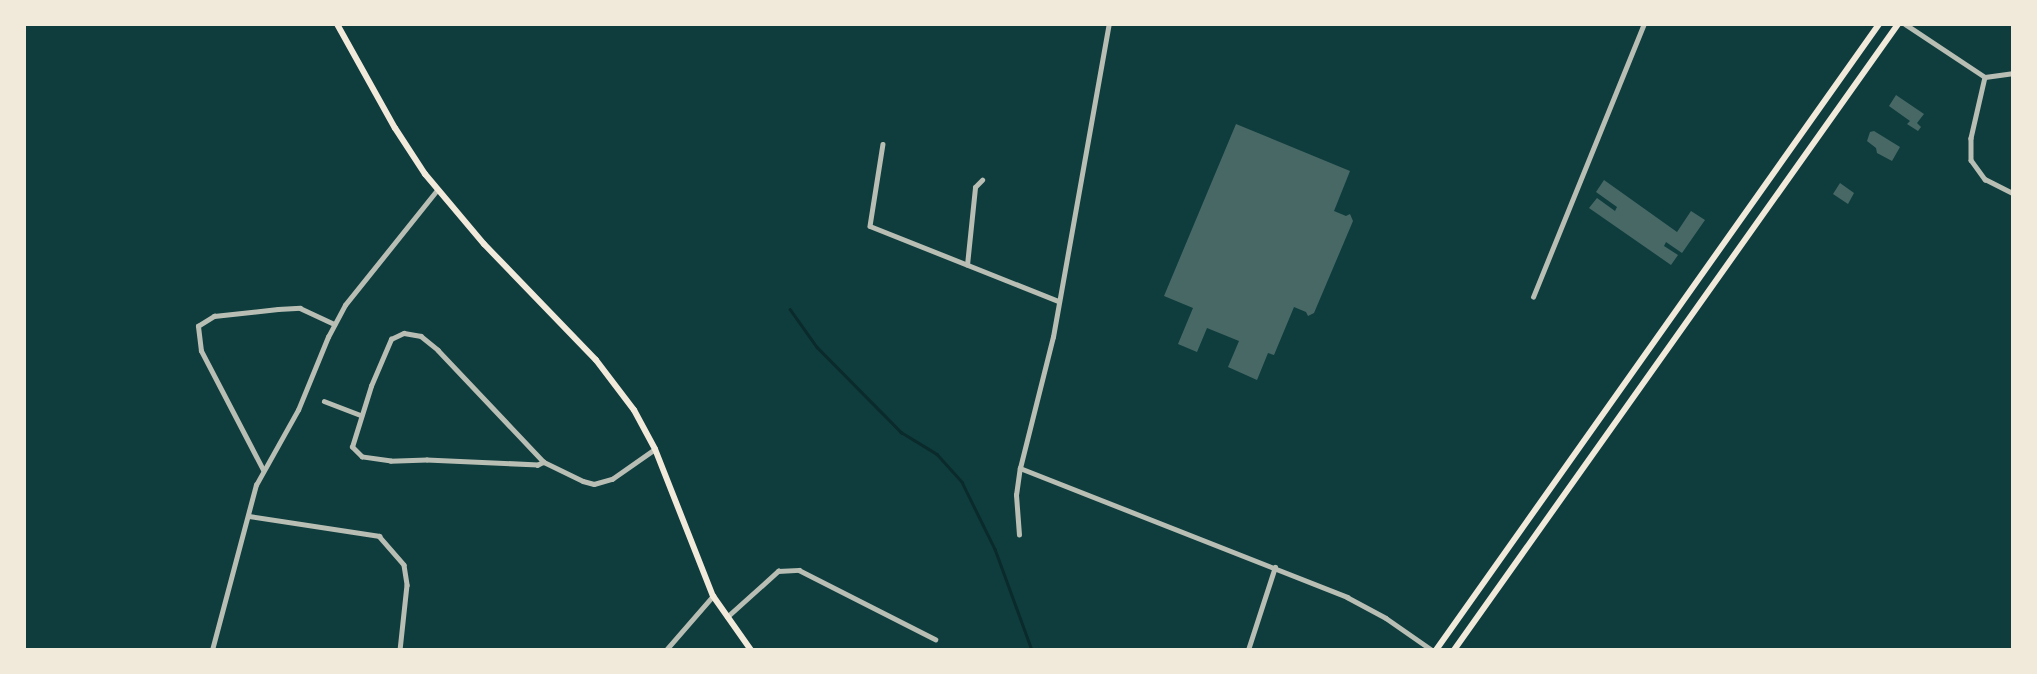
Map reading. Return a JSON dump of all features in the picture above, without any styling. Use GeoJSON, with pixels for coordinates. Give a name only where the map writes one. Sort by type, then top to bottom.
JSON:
{"type":"FeatureCollection","features":[{"type":"Feature","properties":{"kind":"main road"},"geometry":{"type":"LineString","coordinates":[[337,24],[395,128],[437,190],[484,244],[596,360],[634,410],[655,449],[713,596],[751,649]]}},
{"type":"Feature","properties":{"kind":"main road"},"geometry":{"type":"LineString","coordinates":[[1434,649],[1879,24]]}},
{"type":"Feature","properties":{"kind":"main road"},"geometry":{"type":"LineString","coordinates":[[1454,649],[1898,24]]}},
{"type":"Feature","properties":{"kind":"street"},"geometry":{"type":"LineString","coordinates":[[1019,535],[1016,495],[1020,468],[1044,379],[1109,24]]}},
{"type":"Feature","properties":{"kind":"street"},"geometry":{"type":"LineString","coordinates":[[1533,297],[1644,24]]}},
{"type":"Feature","properties":{"kind":"street"},"geometry":{"type":"LineString","coordinates":[[1905,24],[1986,77],[2012,73]]}},
{"type":"Feature","properties":{"kind":"street"},"geometry":{"type":"LineString","coordinates":[[1986,77],[1971,138],[1971,160],[1985,179],[2012,193]]}},
{"type":"Feature","properties":{"kind":"street"},"geometry":{"type":"LineString","coordinates":[[883,144],[870,226],[1058,302]]}},
{"type":"Feature","properties":{"kind":"street"},"geometry":{"type":"LineString","coordinates":[[967,265],[975,187],[982,180]]}},
{"type":"Feature","properties":{"kind":"street"},"geometry":{"type":"LineString","coordinates":[[212,649],[256,485],[298,410],[345,305],[437,190]]}},
{"type":"Feature","properties":{"kind":"street"},"geometry":{"type":"LineString","coordinates":[[263,471],[201,351],[198,326],[214,316],[289,308],[300,308],[335,324]]}},
{"type":"Feature","properties":{"kind":"street"},"geometry":{"type":"LineString","coordinates":[[544,462],[538,465],[373,460],[362,457],[352,447],[361,415],[391,339],[404,333],[421,336],[438,350],[544,462],[594,484],[612,479],[655,449]]}},
{"type":"Feature","properties":{"kind":"street"},"geometry":{"type":"LineString","coordinates":[[324,401],[361,415]]}},
{"type":"Feature","properties":{"kind":"street"},"geometry":{"type":"LineString","coordinates":[[1020,468],[1275,567],[1372,609],[1434,649]]}},
{"type":"Feature","properties":{"kind":"street"},"geometry":{"type":"LineString","coordinates":[[249,516],[379,536],[404,565],[407,585],[400,649]]}},
{"type":"Feature","properties":{"kind":"street"},"geometry":{"type":"LineString","coordinates":[[1248,649],[1275,567]]}},
{"type":"Feature","properties":{"kind":"street"},"geometry":{"type":"LineString","coordinates":[[727,618],[778,571],[799,569],[935,639]]}},
{"type":"Feature","properties":{"kind":"street"},"geometry":{"type":"LineString","coordinates":[[666,649],[713,596]]}},
{"type":"Feature","properties":{"kind":"street"},"geometry":{"type":"LineString","coordinates":[[297,649],[334,649]]}},
{"type":"Feature","properties":{"kind":"building"},"geometry":{"type":"Polygon","coordinates":[[[1896,95],[1924,114],[1917,123],[1921,127],[1918,131],[1907,124],[1910,121],[1889,106],[1896,95]]]}},
{"type":"Feature","properties":{"kind":"building"},"geometry":{"type":"Polygon","coordinates":[[[1236,124],[1350,171],[1334,211],[1346,216],[1350,214],[1353,221],[1314,313],[1308,316],[1306,312],[1294,307],[1274,355],[1268,353],[1257,380],[1228,367],[1239,341],[1207,328],[1197,352],[1178,344],[1193,308],[1164,296],[1236,124]]]}},
{"type":"Feature","properties":{"kind":"building"},"geometry":{"type":"Polygon","coordinates":[[[1874,131],[1900,147],[1892,161],[1877,153],[1876,148],[1867,141],[1870,132],[1874,131]]]}},
{"type":"Feature","properties":{"kind":"building"},"geometry":{"type":"Polygon","coordinates":[[[1604,180],[1677,232],[1691,211],[1705,220],[1682,253],[1666,242],[1664,246],[1678,255],[1671,265],[1589,208],[1597,198],[1615,211],[1617,207],[1596,192],[1604,180]]]}},
{"type":"Feature","properties":{"kind":"building"},"geometry":{"type":"Polygon","coordinates":[[[1840,183],[1854,193],[1848,204],[1833,194],[1840,183]]]}},
{"type":"Feature","properties":{"kind":"waterway"},"geometry":{"type":"LineString","coordinates":[[790,309],[817,347],[901,432],[937,454],[962,482],[995,549],[1032,650]]}}]}
